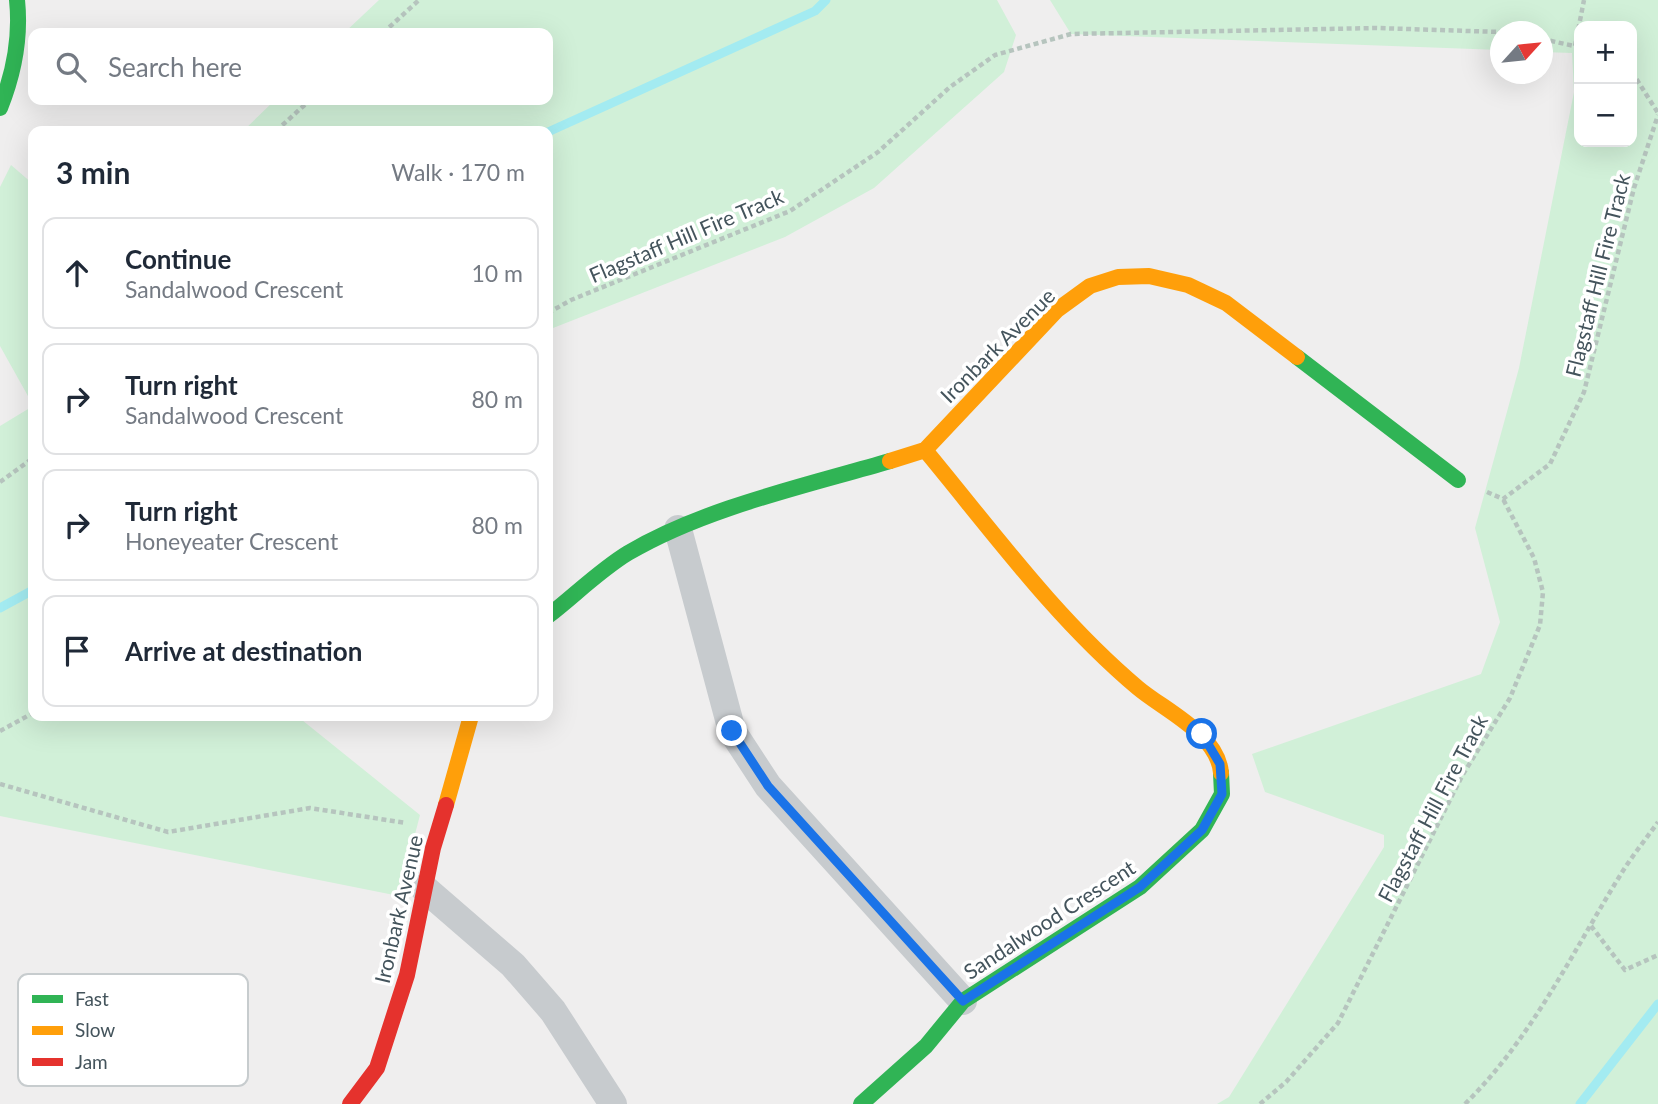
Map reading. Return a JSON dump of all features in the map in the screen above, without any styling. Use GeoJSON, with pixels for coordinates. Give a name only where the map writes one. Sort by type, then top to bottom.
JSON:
{"type":"FeatureCollection","features":[{"type":"Feature","properties":{"kind":"street"},"geometry":{"type":"LineString","coordinates":[[0,108],[10,82],[20,21],[17,0]]}},
{"type":"Feature","properties":{"kind":"street","name":"Ironbark Avenue"},"geometry":{"type":"LineString","coordinates":[[553,612],[627,554],[678,529],[742,505],[925,450],[1057,310],[1090,286],[1118,277],[1149,276],[1188,285],[1226,303],[1458,480]]}},
{"type":"Feature","properties":{"kind":"street","name":"Sandalwood Crescent"},"geometry":{"type":"LineString","coordinates":[[861,1104],[926,1046],[963,1001],[1140,887],[1202,830],[1222,794],[1220,764],[1202,734],[1139,689],[1077,633],[925,450]]}},
{"type":"Feature","properties":{"kind":"street"},"geometry":{"type":"LineString","coordinates":[[678,529],[732,731],[768,786],[963,1001]]}},
{"type":"Feature","properties":{"kind":"street","name":"Ironbark Avenue"},"geometry":{"type":"LineString","coordinates":[[350,1104],[377,1068],[407,975],[438,829],[470,721]]}},
{"type":"Feature","properties":{"kind":"street"},"geometry":{"type":"LineString","coordinates":[[424,888],[513,965],[553,1011],[612,1104]]}},
{"type":"Feature","properties":{"kind":"path"},"geometry":{"type":"LineString","coordinates":[[388,28],[419,0]]}},
{"type":"Feature","properties":{"kind":"path"},"geometry":{"type":"LineString","coordinates":[[1581,21],[1584,0]]}},
{"type":"Feature","properties":{"kind":"path","name":"Flagstaff Hill Fire Track"},"geometry":{"type":"LineString","coordinates":[[553,310],[571,300],[790,211],[878,152],[950,88],[995,55],[1071,34],[1377,28],[1490,32]]}},
{"type":"Feature","properties":{"kind":"path"},"geometry":{"type":"LineString","coordinates":[[1553,41],[1574,45]]}},
{"type":"Feature","properties":{"kind":"path","name":"Flagstaff Hill Fire Track"},"geometry":{"type":"LineString","coordinates":[[1260,1104],[1286,1083],[1338,1023],[1462,776],[1510,698],[1540,625],[1543,592],[1534,558],[1503,499],[1550,464],[1584,392],[1634,188],[1658,114],[1637,80]]}},
{"type":"Feature","properties":{"kind":"path"},"geometry":{"type":"LineString","coordinates":[[281,126],[305,105]]}},
{"type":"Feature","properties":{"kind":"path"},"geometry":{"type":"LineString","coordinates":[[0,482],[28,462]]}},
{"type":"Feature","properties":{"kind":"path"},"geometry":{"type":"LineString","coordinates":[[1458,480],[1503,499]]}},
{"type":"Feature","properties":{"kind":"path"},"geometry":{"type":"LineString","coordinates":[[0,731],[28,716]]}},
{"type":"Feature","properties":{"kind":"path"},"geometry":{"type":"LineString","coordinates":[[0,784],[168,832],[310,808],[438,829]]}},
{"type":"Feature","properties":{"kind":"path"},"geometry":{"type":"LineString","coordinates":[[1465,1104],[1489,1081],[1555,988],[1622,872],[1658,821]]}},
{"type":"Feature","properties":{"kind":"path"},"geometry":{"type":"LineString","coordinates":[[1591,926],[1625,970],[1658,955]]}},
{"type":"Feature","properties":{"kind":"green space"},"geometry":{"type":"Polygon","coordinates":[[[379,0],[997,0],[1016,35],[1004,72],[874,188],[785,237],[553,328],[553,126],[248,126],[270,105],[553,105],[553,28],[349,28],[379,0]]]}},
{"type":"Feature","properties":{"kind":"green space"},"geometry":{"type":"Polygon","coordinates":[[[1050,0],[1658,0],[1658,1104],[1217,1104],[1229,1097],[1384,847],[1384,835],[1265,792],[1252,754],[1481,674],[1500,622],[1475,528],[1519,368],[1574,92],[1572,53],[1553,52],[1553,21],[1490,21],[1490,50],[1071,34],[1050,0]]]}},
{"type":"Feature","properties":{"kind":"green space"},"geometry":{"type":"Polygon","coordinates":[[[11,165],[28,180],[28,396],[0,346],[0,187],[11,165]]]}},
{"type":"Feature","properties":{"kind":"green space"},"geometry":{"type":"Polygon","coordinates":[[[28,409],[28,721],[303,721],[420,815],[399,896],[0,816],[0,426],[28,409]]]}},
{"type":"Feature","properties":{"kind":"waterway"},"geometry":{"type":"LineString","coordinates":[[553,130],[815,11],[826,0]]}},
{"type":"Feature","properties":{"kind":"waterway"},"geometry":{"type":"LineString","coordinates":[[0,608],[28,593]]}},
{"type":"Feature","properties":{"kind":"waterway"},"geometry":{"type":"LineString","coordinates":[[1580,1104],[1658,1004]]}},
{"type":"Feature","properties":{"kind":"traffic: fast"},"geometry":{"type":"LineString","coordinates":[[0,108],[15,55],[17,0]]}},
{"type":"Feature","properties":{"kind":"traffic: fast"},"geometry":{"type":"LineString","coordinates":[[1297,357],[1458,480]]}},
{"type":"Feature","properties":{"kind":"traffic: fast"},"geometry":{"type":"LineString","coordinates":[[553,612],[628,553],[689,523],[756,500],[890,461]]}},
{"type":"Feature","properties":{"kind":"traffic: fast"},"geometry":{"type":"LineString","coordinates":[[861,1104],[926,1046],[963,1001],[1140,887],[1202,830],[1222,794],[1221,773]]}},
{"type":"Feature","properties":{"kind":"traffic: slow"},"geometry":{"type":"LineString","coordinates":[[890,461],[925,450],[1057,310],[1090,286],[1118,277],[1149,276],[1188,285],[1226,303],[1297,357]]}},
{"type":"Feature","properties":{"kind":"traffic: slow"},"geometry":{"type":"LineString","coordinates":[[925,450],[1052,604],[1138,688],[1200,735],[1218,759],[1221,773]]}},
{"type":"Feature","properties":{"kind":"traffic: slow"},"geometry":{"type":"LineString","coordinates":[[446,805],[470,721]]}},
{"type":"Feature","properties":{"kind":"traffic: jam"},"geometry":{"type":"LineString","coordinates":[[350,1104],[377,1068],[407,975],[433,848],[446,805]]}},
{"type":"Feature","properties":{"kind":"route"},"geometry":{"type":"LineString","coordinates":[[732,731],[768,786],[963,1001],[1140,887],[1202,830],[1222,794],[1220,764],[1202,734]]}}]}
